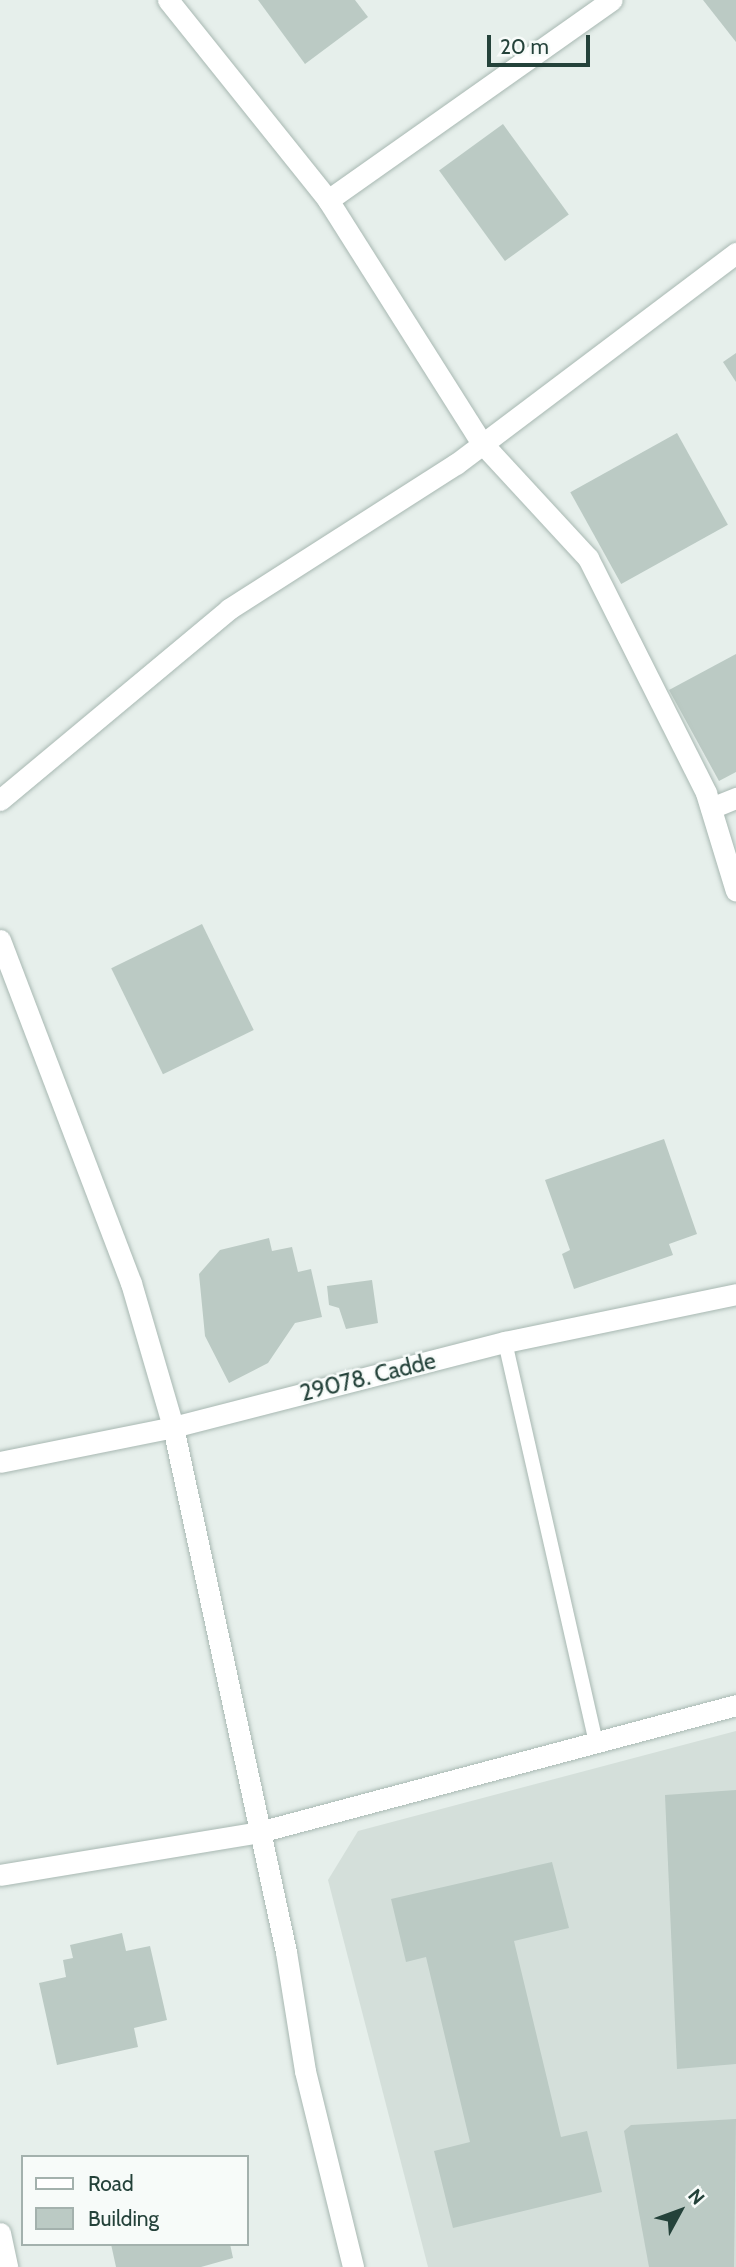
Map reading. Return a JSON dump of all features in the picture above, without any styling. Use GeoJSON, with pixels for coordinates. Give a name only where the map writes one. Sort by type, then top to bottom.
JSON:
{"type":"FeatureCollection","features":[{"type":"Feature","properties":{"kind":"street"},"geometry":{"type":"LineString","coordinates":[[168,0],[328,200],[481,442],[588,558],[711,808],[736,891]]}},
{"type":"Feature","properties":{"kind":"street"},"geometry":{"type":"LineString","coordinates":[[328,200],[611,0]]}},
{"type":"Feature","properties":{"kind":"street"},"geometry":{"type":"LineString","coordinates":[[0,800],[229,609],[456,464],[481,442],[736,253]]}},
{"type":"Feature","properties":{"kind":"street"},"geometry":{"type":"LineString","coordinates":[[711,808],[736,798]]}},
{"type":"Feature","properties":{"kind":"street"},"geometry":{"type":"LineString","coordinates":[[0,940],[131,1283],[173,1427],[259,1832],[304,2071],[352,2267]]}},
{"type":"Feature","properties":{"kind":"street","name":"29078. Cadde"},"geometry":{"type":"LineString","coordinates":[[0,1462],[173,1427],[505,1342],[736,1294]]}},
{"type":"Feature","properties":{"kind":"street"},"geometry":{"type":"LineString","coordinates":[[0,1875],[259,1832],[596,1744],[736,1704]]}},
{"type":"Feature","properties":{"kind":"street"},"geometry":{"type":"LineString","coordinates":[[0,2233],[7,2267]]}},
{"type":"Feature","properties":{"kind":"lane"},"geometry":{"type":"LineString","coordinates":[[505,1342],[596,1744]]}},
{"type":"Feature","properties":{"kind":"shaded area"},"geometry":{"type":"Polygon","coordinates":[[[736,1731],[736,2267],[428,2267],[328,1880],[358,1831],[736,1731]]]}},
{"type":"Feature","properties":{"kind":"building"},"geometry":{"type":"Polygon","coordinates":[[[258,0],[355,0],[368,17],[305,64],[258,0]]]}},
{"type":"Feature","properties":{"kind":"building"},"geometry":{"type":"Polygon","coordinates":[[[703,0],[736,0],[736,42],[703,0]]]}},
{"type":"Feature","properties":{"kind":"building"},"geometry":{"type":"Polygon","coordinates":[[[503,124],[569,215],[505,261],[439,170],[503,124]]]}},
{"type":"Feature","properties":{"kind":"building"},"geometry":{"type":"Polygon","coordinates":[[[736,353],[736,382],[723,362],[736,353]]]}},
{"type":"Feature","properties":{"kind":"building"},"geometry":{"type":"Polygon","coordinates":[[[677,433],[728,525],[621,584],[570,492],[677,433]]]}},
{"type":"Feature","properties":{"kind":"building"},"geometry":{"type":"Polygon","coordinates":[[[736,654],[736,772],[719,781],[669,690],[736,654]]]}},
{"type":"Feature","properties":{"kind":"building"},"geometry":{"type":"Polygon","coordinates":[[[202,924],[254,1030],[163,1074],[111,968],[202,924]]]}},
{"type":"Feature","properties":{"kind":"building"},"geometry":{"type":"Polygon","coordinates":[[[664,1139],[697,1234],[669,1244],[673,1255],[574,1289],[562,1254],[570,1250],[545,1180],[664,1139]]]}},
{"type":"Feature","properties":{"kind":"building"},"geometry":{"type":"Polygon","coordinates":[[[269,1238],[272,1251],[292,1247],[298,1272],[311,1269],[322,1317],[295,1323],[268,1363],[229,1383],[205,1336],[199,1274],[220,1250],[269,1238]]]}},
{"type":"Feature","properties":{"kind":"building"},"geometry":{"type":"Polygon","coordinates":[[[372,1280],[378,1323],[346,1329],[339,1308],[329,1305],[327,1286],[372,1280]]]}},
{"type":"Feature","properties":{"kind":"building"},"geometry":{"type":"Polygon","coordinates":[[[736,1790],[736,2064],[677,2069],[665,1795],[736,1790]]]}},
{"type":"Feature","properties":{"kind":"building"},"geometry":{"type":"Polygon","coordinates":[[[552,1862],[569,1928],[514,1941],[561,2137],[587,2131],[602,2192],[453,2228],[434,2151],[470,2142],[426,1957],[406,1962],[391,1899],[552,1862]]]}},
{"type":"Feature","properties":{"kind":"building"},"geometry":{"type":"Polygon","coordinates":[[[122,1933],[126,1951],[150,1946],[167,2020],[134,2028],[138,2047],[57,2065],[39,1983],[66,1977],[63,1960],[73,1958],[70,1945],[122,1933]]]}},
{"type":"Feature","properties":{"kind":"building"},"geometry":{"type":"Polygon","coordinates":[[[736,2119],[734,2267],[649,2267],[624,2131],[631,2125],[736,2119]]]}},
{"type":"Feature","properties":{"kind":"building"},"geometry":{"type":"Polygon","coordinates":[[[111,2246],[230,2246],[233,2258],[201,2267],[116,2267],[111,2246]]]}}]}
